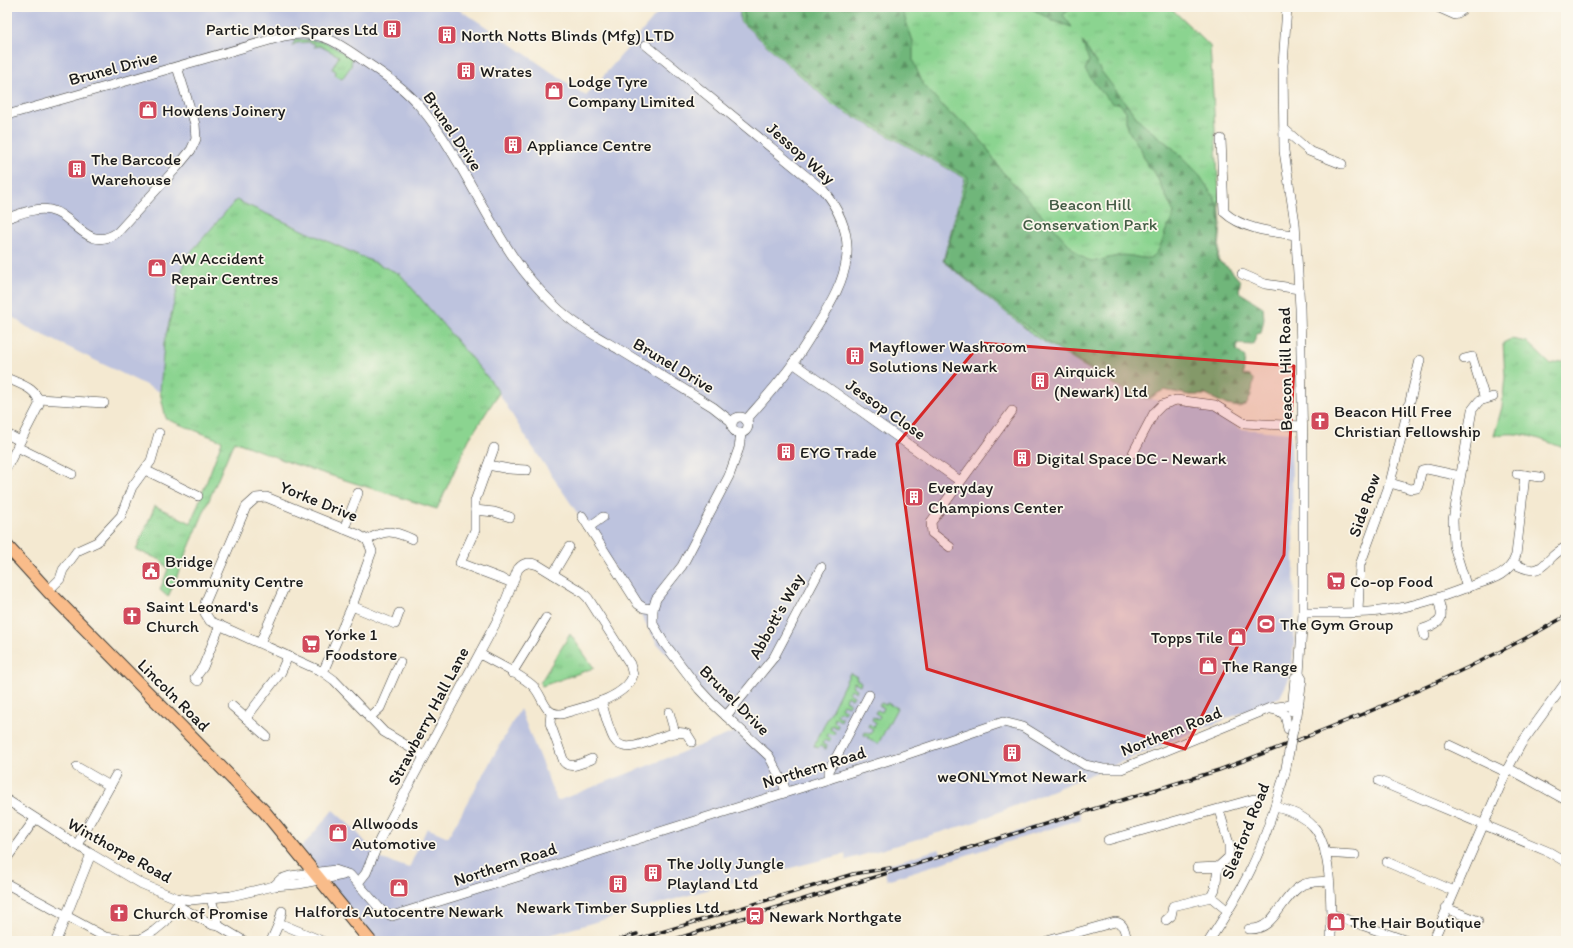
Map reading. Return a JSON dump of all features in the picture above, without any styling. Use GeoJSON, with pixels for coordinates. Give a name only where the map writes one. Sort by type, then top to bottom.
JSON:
{"type":"FeatureCollection","features":[{"type":"Feature","properties":{"kind":"main road","name":"Lincoln Road"},"geometry":{"type":"LineString","coordinates":[[7,546],[48,591],[264,811],[370,941]]}},
{"type":"Feature","properties":{"kind":"street","name":"Beacon Hill Road"},"geometry":{"type":"LineString","coordinates":[[1287,7],[1283,65],[1284,151],[1295,235],[1299,288],[1302,426],[1303,613],[1299,674],[1295,678],[1296,705]]}},
{"type":"Feature","properties":{"kind":"street"},"geometry":{"type":"LineString","coordinates":[[1437,7],[1455,15],[1462,10],[1463,7]]}},
{"type":"Feature","properties":{"kind":"street","name":"Brunel Drive"},"geometry":{"type":"LineString","coordinates":[[7,115],[292,34],[319,35],[328,38],[346,48],[400,86],[421,108],[451,150],[515,259],[533,283],[562,312],[586,331],[713,407],[732,422]]}},
{"type":"Feature","properties":{"kind":"street","name":"Jessop Way"},"geometry":{"type":"LineString","coordinates":[[646,45],[812,181],[832,202],[840,215],[847,245],[845,267],[841,283],[831,303],[793,363],[746,420]]}},
{"type":"Feature","properties":{"kind":"street"},"geometry":{"type":"LineString","coordinates":[[7,218],[38,209],[48,209],[62,216],[75,227],[90,236],[108,237],[118,232],[178,166],[191,150],[196,139],[195,124],[177,67]]}},
{"type":"Feature","properties":{"kind":"street"},"geometry":{"type":"LineString","coordinates":[[1284,129],[1309,152],[1342,164]]}},
{"type":"Feature","properties":{"kind":"street"},"geometry":{"type":"LineString","coordinates":[[1221,139],[1224,212],[1232,220],[1267,232],[1295,235]]}},
{"type":"Feature","properties":{"kind":"street"},"geometry":{"type":"LineString","coordinates":[[1242,274],[1265,284],[1299,288]]}},
{"type":"Feature","properties":{"kind":"street"},"geometry":{"type":"LineString","coordinates":[[1464,359],[1472,357],[1489,398],[1480,401],[1472,410],[1453,520],[1454,546],[1467,588]]}},
{"type":"Feature","properties":{"kind":"street","name":"Side Row"},"geometry":{"type":"LineString","coordinates":[[1358,612],[1360,565],[1390,483],[1411,409],[1420,360]]}},
{"type":"Feature","properties":{"kind":"street","name":"Jessop Close"},"geometry":{"type":"LineString","coordinates":[[793,363],[960,481]]}},
{"type":"Feature","properties":{"kind":"street"},"geometry":{"type":"LineString","coordinates":[[7,378],[34,392],[39,399],[39,405],[7,466]]}},
{"type":"Feature","properties":{"kind":"street"},"geometry":{"type":"LineString","coordinates":[[39,399],[104,403]]}},
{"type":"Feature","properties":{"kind":"street"},"geometry":{"type":"LineString","coordinates":[[1133,452],[1154,413],[1162,405],[1176,400],[1215,405],[1244,423],[1302,426]]}},
{"type":"Feature","properties":{"kind":"street"},"geometry":{"type":"LineString","coordinates":[[950,547],[932,533],[930,526],[960,481],[1012,410]]}},
{"type":"Feature","properties":{"kind":"street"},"geometry":{"type":"LineString","coordinates":[[582,516],[638,604],[644,608],[653,609],[659,595],[682,566],[729,476],[739,448],[741,434],[747,428],[746,420],[740,417],[736,418],[732,422],[732,430],[735,433],[741,434]]}},
{"type":"Feature","properties":{"kind":"street"},"geometry":{"type":"LineString","coordinates":[[48,591],[60,579],[63,570],[77,551],[97,542],[121,516],[132,487],[151,461],[159,433]]}},
{"type":"Feature","properties":{"kind":"street"},"geometry":{"type":"LineString","coordinates":[[7,434],[18,444],[72,474]]}},
{"type":"Feature","properties":{"kind":"street"},"geometry":{"type":"LineString","coordinates":[[494,448],[476,501],[475,530],[460,563],[513,583]]}},
{"type":"Feature","properties":{"kind":"street"},"geometry":{"type":"LineString","coordinates":[[488,465],[509,469],[527,470]]}},
{"type":"Feature","properties":{"kind":"street"},"geometry":{"type":"LineString","coordinates":[[1390,483],[1411,489],[1416,488],[1419,484],[1419,476],[1422,470],[1427,469],[1460,476]]}},
{"type":"Feature","properties":{"kind":"street"},"geometry":{"type":"LineString","coordinates":[[145,470],[198,496]]}},
{"type":"Feature","properties":{"kind":"street"},"geometry":{"type":"LineString","coordinates":[[1303,613],[1379,611],[1438,599],[1498,577],[1506,572],[1513,563],[1518,546],[1521,475],[1540,477]]}},
{"type":"Feature","properties":{"kind":"street"},"geometry":{"type":"LineString","coordinates":[[344,529],[358,493]]}},
{"type":"Feature","properties":{"kind":"street","name":"Yorke Drive"},"geometry":{"type":"LineString","coordinates":[[323,672],[352,606],[372,551],[367,540],[344,529],[266,497],[256,498],[246,507],[205,603],[205,613],[210,621],[323,672],[334,680],[384,732],[424,756]]}},
{"type":"Feature","properties":{"kind":"street"},"geometry":{"type":"LineString","coordinates":[[475,510],[494,512],[510,517]]}},
{"type":"Feature","properties":{"kind":"street"},"geometry":{"type":"LineString","coordinates":[[589,527],[603,517]]}},
{"type":"Feature","properties":{"kind":"street"},"geometry":{"type":"LineString","coordinates":[[367,540],[378,533],[388,531],[412,539]]}},
{"type":"Feature","properties":{"kind":"street"},"geometry":{"type":"LineString","coordinates":[[480,654],[532,685],[542,696],[546,709],[551,713],[561,714],[601,701],[627,686],[633,675],[631,668],[588,598],[582,592],[553,574],[569,547]]}},
{"type":"Feature","properties":{"kind":"street"},"geometry":{"type":"LineString","coordinates":[[1513,563],[1522,568],[1533,571],[1541,569],[1558,550],[1566,547]]}},
{"type":"Feature","properties":{"kind":"street","name":"Strawberry Hall Lane"},"geometry":{"type":"LineString","coordinates":[[358,883],[366,874],[380,839],[500,615],[518,569],[525,563],[538,565],[553,574]]}},
{"type":"Feature","properties":{"kind":"street","name":"Abbott's Way"},"geometry":{"type":"LineString","coordinates":[[726,716],[774,657],[821,568]]}},
{"type":"Feature","properties":{"kind":"street"},"geometry":{"type":"LineString","coordinates":[[260,643],[284,588]]}},
{"type":"Feature","properties":{"kind":"street"},"geometry":{"type":"LineString","coordinates":[[1425,636],[1423,629],[1437,624],[1441,618],[1442,613],[1438,599]]}},
{"type":"Feature","properties":{"kind":"street"},"geometry":{"type":"LineString","coordinates":[[352,606],[395,624],[399,613]]}},
{"type":"Feature","properties":{"kind":"street","name":"Brunel Drive"},"geometry":{"type":"LineString","coordinates":[[653,609],[653,624],[657,633],[691,679],[726,716],[769,756],[783,782],[786,792]]}},
{"type":"Feature","properties":{"kind":"street"},"geometry":{"type":"LineString","coordinates":[[512,673],[546,618]]}},
{"type":"Feature","properties":{"kind":"street"},"geometry":{"type":"LineString","coordinates":[[198,681],[195,678],[203,667],[220,626]]}},
{"type":"Feature","properties":{"kind":"street"},"geometry":{"type":"LineString","coordinates":[[246,718],[281,672],[288,656]]}},
{"type":"Feature","properties":{"kind":"street"},"geometry":{"type":"LineString","coordinates":[[369,718],[380,708],[400,662]]}},
{"type":"Feature","properties":{"kind":"street"},"geometry":{"type":"LineString","coordinates":[[1433,941],[1482,824],[1507,770],[1521,744],[1566,682]]}},
{"type":"Feature","properties":{"kind":"street"},"geometry":{"type":"LineString","coordinates":[[829,779],[829,771],[869,695]]}},
{"type":"Feature","properties":{"kind":"street"},"geometry":{"type":"LineString","coordinates":[[601,701],[612,734],[615,740],[621,745],[633,746],[681,732],[687,734],[692,742]]}},
{"type":"Feature","properties":{"kind":"street"},"geometry":{"type":"LineString","coordinates":[[1290,730],[1296,705]]}},
{"type":"Feature","properties":{"kind":"street","name":"Northern Road"},"geometry":{"type":"LineString","coordinates":[[317,876],[335,870],[350,875],[383,912],[392,916],[399,915],[829,779],[992,725],[1007,722],[1023,727],[1085,765],[1103,769],[1121,769],[1270,708],[1296,705]]}},
{"type":"Feature","properties":{"kind":"street"},"geometry":{"type":"LineString","coordinates":[[232,706],[266,736]]}},
{"type":"Feature","properties":{"kind":"street"},"geometry":{"type":"LineString","coordinates":[[1270,708],[1285,715],[1290,730]]}},
{"type":"Feature","properties":{"kind":"street"},"geometry":{"type":"LineString","coordinates":[[669,712],[675,733]]}},
{"type":"Feature","properties":{"kind":"street"},"geometry":{"type":"LineString","coordinates":[[551,713],[550,723],[564,762],[571,766],[592,759]]}},
{"type":"Feature","properties":{"kind":"street","name":"Sleaford Road"},"geometry":{"type":"LineString","coordinates":[[1209,941],[1228,911],[1251,868],[1275,807],[1289,753],[1290,730]]}},
{"type":"Feature","properties":{"kind":"street"},"geometry":{"type":"LineString","coordinates":[[1449,745],[1507,770],[1566,800]]}},
{"type":"Feature","properties":{"kind":"street"},"geometry":{"type":"LineString","coordinates":[[77,767],[110,786]]}},
{"type":"Feature","properties":{"kind":"street"},"geometry":{"type":"LineString","coordinates":[[77,845],[116,775]]}},
{"type":"Feature","properties":{"kind":"street"},"geometry":{"type":"LineString","coordinates":[[1379,781],[1549,852],[1566,862]]}},
{"type":"Feature","properties":{"kind":"street"},"geometry":{"type":"LineString","coordinates":[[1108,840],[1254,799]]}},
{"type":"Feature","properties":{"kind":"street","name":"Winthorpe Road"},"geometry":{"type":"LineString","coordinates":[[7,800],[91,854],[180,903],[211,899],[274,886],[281,879],[317,876]]}},
{"type":"Feature","properties":{"kind":"street"},"geometry":{"type":"LineString","coordinates":[[1275,807],[1300,816],[1313,826],[1321,838],[1326,853],[1329,881],[1331,941]]}},
{"type":"Feature","properties":{"kind":"street"},"geometry":{"type":"LineString","coordinates":[[1197,868],[1218,867],[1229,857],[1229,844],[1219,810]]}},
{"type":"Feature","properties":{"kind":"street"},"geometry":{"type":"LineString","coordinates":[[7,858],[35,819]]}},
{"type":"Feature","properties":{"kind":"street"},"geometry":{"type":"LineString","coordinates":[[1326,853],[1355,855]]}},
{"type":"Feature","properties":{"kind":"street"},"geometry":{"type":"LineString","coordinates":[[56,941],[91,854]]}},
{"type":"Feature","properties":{"kind":"street"},"geometry":{"type":"LineString","coordinates":[[1387,862],[1454,891]]}},
{"type":"Feature","properties":{"kind":"street"},"geometry":{"type":"LineString","coordinates":[[1211,897],[1215,889],[1218,867]]}},
{"type":"Feature","properties":{"kind":"street"},"geometry":{"type":"LineString","coordinates":[[1249,929],[1258,930],[1266,926],[1291,893],[1300,886],[1312,882],[1329,881]]}},
{"type":"Feature","properties":{"kind":"street"},"geometry":{"type":"LineString","coordinates":[[7,884],[105,937],[126,940],[141,939],[165,922],[180,903],[199,918],[213,925],[219,926],[244,941]]}},
{"type":"Feature","properties":{"kind":"street"},"geometry":{"type":"LineString","coordinates":[[1211,897],[1228,911]]}},
{"type":"Feature","properties":{"kind":"street"},"geometry":{"type":"LineString","coordinates":[[1166,920],[1171,916],[1173,906],[1211,897]]}},
{"type":"Feature","properties":{"kind":"street"},"geometry":{"type":"LineString","coordinates":[[211,899],[219,926]]}},
{"type":"Feature","properties":{"kind":"street"},"geometry":{"type":"LineString","coordinates":[[1446,908],[1478,921]]}},
{"type":"Feature","properties":{"kind":"street"},"geometry":{"type":"LineString","coordinates":[[271,941],[279,923],[282,911]]}},
{"type":"Feature","properties":{"kind":"street"},"geometry":{"type":"LineString","coordinates":[[1331,914],[1407,941]]}},
{"type":"Feature","properties":{"kind":"street"},"geometry":{"type":"LineString","coordinates":[[1047,941],[1115,922],[1120,923],[1123,926],[1127,941]]}},
{"type":"Feature","properties":{"kind":"street"},"geometry":{"type":"LineString","coordinates":[[279,923],[322,941]]}},
{"type":"Feature","properties":{"kind":"highlighted area"},"geometry":{"type":"Polygon","coordinates":[[[981,343],[1294,366],[1284,555],[1185,749],[927,669],[897,444],[981,343]]]}},
{"type":"Feature","properties":{"kind":"shaded area"},"geometry":{"type":"Polygon","coordinates":[[[7,7],[454,7],[479,22],[586,96],[663,7],[740,7],[740,21],[833,105],[966,178],[943,261],[1036,337],[1133,396],[1216,411],[1240,429],[1291,433],[1295,608],[1294,644],[1291,675],[1280,697],[975,822],[846,860],[845,854],[724,885],[529,941],[377,941],[301,848],[333,810],[355,830],[379,858],[409,868],[427,828],[448,837],[520,709],[557,801],[737,731],[657,643],[610,561],[525,436],[494,385],[164,343],[160,392],[27,327],[7,313],[7,7]]]}},
{"type":"Feature","properties":{"kind":"shaded area"},"geometry":{"type":"Polygon","coordinates":[[[1079,812],[1081,819],[887,880],[883,866],[939,849],[942,855],[1079,812]]]}},
{"type":"Feature","properties":{"kind":"green space","name":"Beacon Hill Conservation Park"},"geometry":{"type":"Polygon","coordinates":[[[740,7],[1170,7],[1210,46],[1221,226],[1218,260],[1240,281],[1239,292],[1163,389],[1150,399],[1133,396],[1036,337],[943,261],[965,178],[833,105],[740,21],[740,7]]]}},
{"type":"Feature","properties":{"kind":"green space"},"geometry":{"type":"Polygon","coordinates":[[[744,7],[901,7],[913,41],[913,61],[923,84],[949,113],[967,125],[985,145],[1001,170],[1073,249],[1085,259],[1090,261],[1099,261],[1124,255],[1148,258],[1153,256],[1159,249],[1174,213],[1154,171],[1148,168],[1141,149],[1130,133],[1126,124],[1126,111],[1119,103],[1114,104],[1106,97],[1085,70],[1089,61],[1082,41],[1101,71],[1141,123],[1174,149],[1198,173],[1218,204],[1220,226],[1217,260],[1230,269],[1240,281],[1239,292],[1263,307],[1264,319],[1261,333],[1257,334],[1253,345],[1237,344],[1236,350],[1245,357],[1243,375],[1250,376],[1254,380],[1251,395],[1247,404],[1239,407],[1227,405],[1206,395],[1189,395],[1164,390],[1149,398],[1134,395],[1044,340],[944,261],[968,177],[835,103],[743,21],[744,7]]]}},
{"type":"Feature","properties":{"kind":"green space"},"geometry":{"type":"Polygon","coordinates":[[[1029,7],[1073,7],[1063,15],[1072,27],[1053,21],[1029,7]]]}},
{"type":"Feature","properties":{"kind":"green space"},"geometry":{"type":"Polygon","coordinates":[[[295,40],[325,42],[352,58],[351,66],[342,79],[335,75],[336,71],[332,69],[339,56],[320,46],[314,47],[315,44],[309,42],[296,43],[292,47],[295,40]]]}},
{"type":"Feature","properties":{"kind":"green space"},"geometry":{"type":"Polygon","coordinates":[[[236,200],[400,274],[494,385],[499,393],[469,439],[437,509],[291,463],[234,441],[168,597],[160,590],[168,569],[161,560],[136,550],[155,506],[191,523],[222,441],[166,419],[160,392],[164,343],[185,259],[236,200]]]}},
{"type":"Feature","properties":{"kind":"green space"},"geometry":{"type":"Polygon","coordinates":[[[1511,339],[1527,342],[1550,364],[1566,360],[1566,449],[1531,436],[1503,434],[1494,436],[1502,407],[1505,377],[1503,343],[1511,339]]]}},
{"type":"Feature","properties":{"kind":"green space"},"geometry":{"type":"Polygon","coordinates":[[[570,634],[594,668],[542,686],[540,683],[570,634]]]}},
{"type":"Feature","properties":{"kind":"green space"},"geometry":{"type":"Polygon","coordinates":[[[850,673],[857,677],[856,679],[861,682],[860,685],[854,682],[852,686],[857,689],[856,692],[851,689],[849,693],[854,696],[852,699],[847,696],[845,700],[850,703],[848,706],[843,704],[841,708],[846,710],[844,713],[839,711],[837,715],[842,718],[841,721],[835,718],[834,722],[838,725],[837,728],[832,725],[830,729],[835,732],[833,735],[828,733],[826,736],[831,739],[829,742],[824,740],[822,744],[827,746],[826,749],[820,746],[818,748],[814,746],[850,673]]]}},
{"type":"Feature","properties":{"kind":"green space"},"geometry":{"type":"Polygon","coordinates":[[[881,703],[886,705],[887,703],[897,708],[878,744],[868,739],[869,737],[864,735],[865,732],[870,734],[873,730],[868,727],[869,724],[874,727],[876,723],[872,720],[873,717],[878,720],[880,716],[875,713],[877,710],[882,712],[884,708],[879,706],[881,703]]]}},
{"type":"Feature","properties":{"kind":"railway"},"geometry":{"type":"LineString","coordinates":[[669,941],[1219,770],[1352,719],[1439,681],[1524,639],[1566,616]]}},
{"type":"Feature","properties":{"kind":"railway"},"geometry":{"type":"LineString","coordinates":[[632,941],[853,874],[890,868]]}},
{"type":"Feature","properties":{"kind":"railway"},"geometry":{"type":"LineString","coordinates":[[615,941],[637,934]]}},
{"type":"Feature","properties":{"kind":"place","name":"Partic Motor Spares Ltd"},"geometry":{"type":"Point","coordinates":[392,29]}},
{"type":"Feature","properties":{"kind":"place","name":"North Notts Blinds (Mfg) LTD"},"geometry":{"type":"Point","coordinates":[447,35]}},
{"type":"Feature","properties":{"kind":"place","name":"Wrates"},"geometry":{"type":"Point","coordinates":[466,71]}},
{"type":"Feature","properties":{"kind":"place","name":"Lodge Tyre Company Limited"},"geometry":{"type":"Point","coordinates":[554,91]}},
{"type":"Feature","properties":{"kind":"place","name":"Howdens Joinery"},"geometry":{"type":"Point","coordinates":[148,110]}},
{"type":"Feature","properties":{"kind":"place","name":"Appliance Centre"},"geometry":{"type":"Point","coordinates":[513,145]}},
{"type":"Feature","properties":{"kind":"place","name":"The Barcode Warehouse"},"geometry":{"type":"Point","coordinates":[77,169]}},
{"type":"Feature","properties":{"kind":"place","name":"AW Accident Repair Centres"},"geometry":{"type":"Point","coordinates":[157,268]}},
{"type":"Feature","properties":{"kind":"place","name":"Mayflower Washroom Solutions Newark"},"geometry":{"type":"Point","coordinates":[855,356]}},
{"type":"Feature","properties":{"kind":"place","name":"Airquick (Newark) Ltd"},"geometry":{"type":"Point","coordinates":[1040,381]}},
{"type":"Feature","properties":{"kind":"place","name":"Beacon Hill Free Christian Fellowship"},"geometry":{"type":"Point","coordinates":[1320,421]}},
{"type":"Feature","properties":{"kind":"place","name":"EYG Trade"},"geometry":{"type":"Point","coordinates":[786,452]}},
{"type":"Feature","properties":{"kind":"place","name":"Digital Space DC - Newark"},"geometry":{"type":"Point","coordinates":[1022,458]}},
{"type":"Feature","properties":{"kind":"place","name":"Everyday Champions Center"},"geometry":{"type":"Point","coordinates":[914,497]}},
{"type":"Feature","properties":{"kind":"place","name":"Bridge Community Centre"},"geometry":{"type":"Point","coordinates":[151,571]}},
{"type":"Feature","properties":{"kind":"place","name":"Co-op Food"},"geometry":{"type":"Point","coordinates":[1336,581]}},
{"type":"Feature","properties":{"kind":"place","name":"Saint Leonard's Church"},"geometry":{"type":"Point","coordinates":[132,616]}},
{"type":"Feature","properties":{"kind":"place","name":"The Gym Group"},"geometry":{"type":"Point","coordinates":[1266,624]}},
{"type":"Feature","properties":{"kind":"place","name":"Topps Tile"},"geometry":{"type":"Point","coordinates":[1237,637]}},
{"type":"Feature","properties":{"kind":"place","name":"Yorke 1 Foodstore"},"geometry":{"type":"Point","coordinates":[311,644]}},
{"type":"Feature","properties":{"kind":"place","name":"The Range"},"geometry":{"type":"Point","coordinates":[1208,666]}},
{"type":"Feature","properties":{"kind":"place","name":"weONLYmot Newark"},"geometry":{"type":"Point","coordinates":[1012,753]}},
{"type":"Feature","properties":{"kind":"place","name":"Allwoods Automotive"},"geometry":{"type":"Point","coordinates":[338,833]}},
{"type":"Feature","properties":{"kind":"place","name":"The Jolly Jungle Playland Ltd"},"geometry":{"type":"Point","coordinates":[653,873]}},
{"type":"Feature","properties":{"kind":"place","name":"Newark Timber Supplies Ltd"},"geometry":{"type":"Point","coordinates":[618,884]}},
{"type":"Feature","properties":{"kind":"place","name":"Halfords Autocentre Newark"},"geometry":{"type":"Point","coordinates":[399,888]}},
{"type":"Feature","properties":{"kind":"place","name":"Church of Promise"},"geometry":{"type":"Point","coordinates":[119,913]}},
{"type":"Feature","properties":{"kind":"place","name":"Newark Northgate"},"geometry":{"type":"Point","coordinates":[755,916]}},
{"type":"Feature","properties":{"kind":"place","name":"The Hair Boutique"},"geometry":{"type":"Point","coordinates":[1336,922]}}]}
